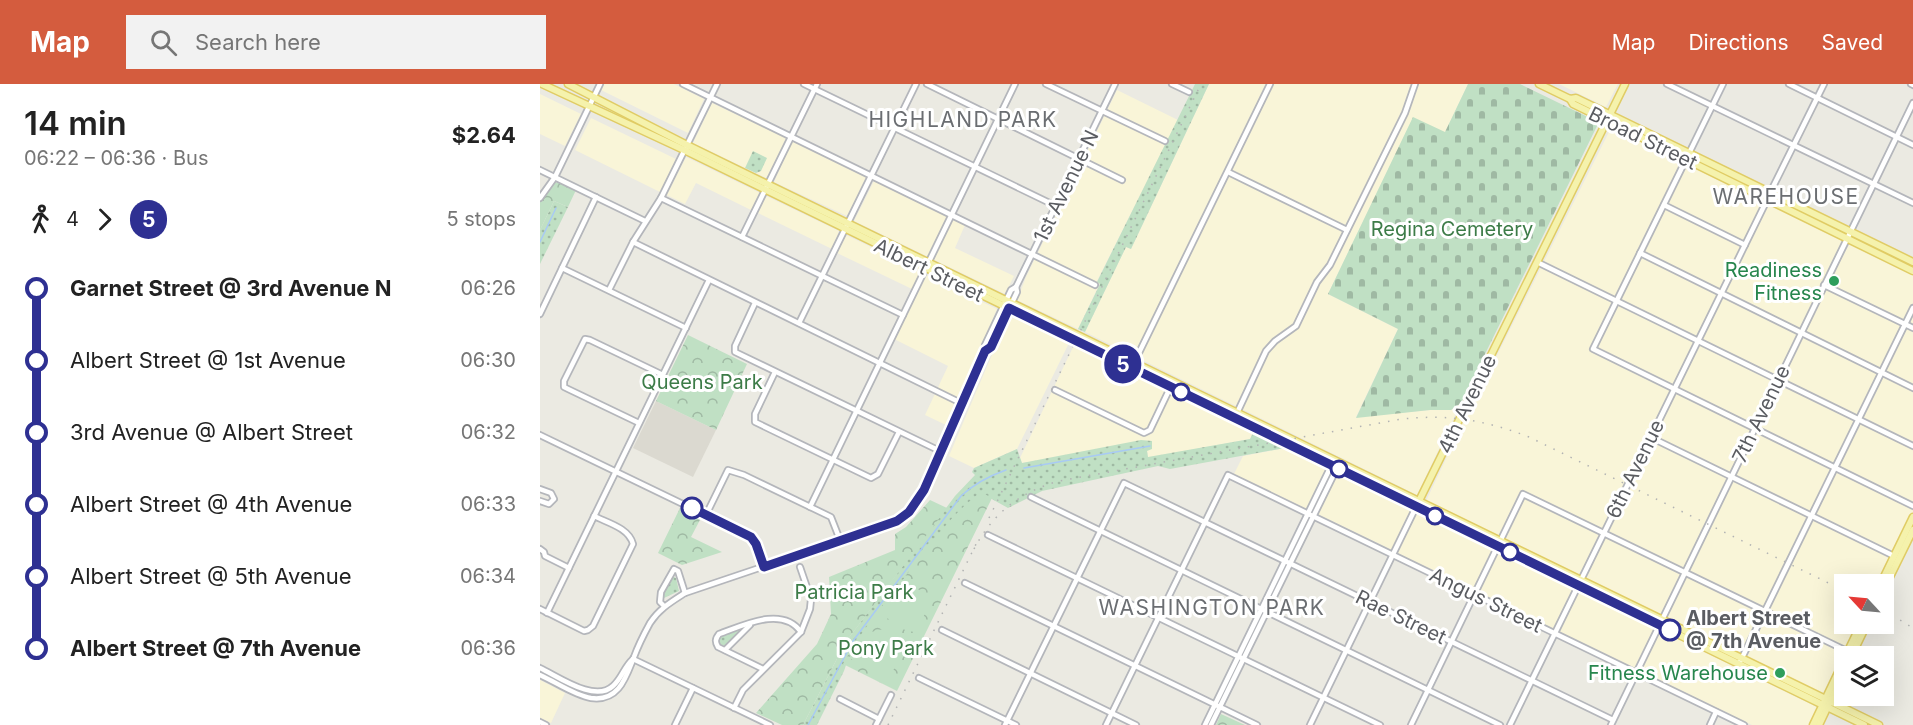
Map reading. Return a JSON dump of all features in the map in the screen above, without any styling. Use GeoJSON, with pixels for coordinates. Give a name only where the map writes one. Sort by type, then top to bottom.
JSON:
{"type":"FeatureCollection","features":[{"type":"Feature","properties":{"kind":"main road","name":"Albert Street"},"geometry":{"type":"LineString","coordinates":[[542,84],[589,107],[686,147]]}},
{"type":"Feature","properties":{"kind":"main road","name":"Albert Street"},"geometry":{"type":"LineString","coordinates":[[568,84],[767,187],[1740,661],[1879,725]]}},
{"type":"Feature","properties":{"kind":"main road","name":"Broad Street"},"geometry":{"type":"LineString","coordinates":[[1539,84],[1570,99],[1576,98],[1609,118],[1768,198],[1913,262]]}},
{"type":"Feature","properties":{"kind":"main road","name":"4th Avenue"},"geometry":{"type":"LineString","coordinates":[[1418,504],[1625,84]]}},
{"type":"Feature","properties":{"kind":"main road","name":"Broad Street"},"geometry":{"type":"LineString","coordinates":[[1849,235],[1913,271]]}},
{"type":"Feature","properties":{"kind":"main road"},"geometry":{"type":"LineString","coordinates":[[1885,574],[1913,517]]}},
{"type":"Feature","properties":{"kind":"main road"},"geometry":{"type":"LineString","coordinates":[[1891,574],[1913,530]]}},
{"type":"Feature","properties":{"kind":"main road"},"geometry":{"type":"LineString","coordinates":[[1819,725],[1834,687]]}},
{"type":"Feature","properties":{"kind":"main road"},"geometry":{"type":"LineString","coordinates":[[1813,725],[1834,690]]}},
{"type":"Feature","properties":{"kind":"main road","name":"Albert Street"},"geometry":{"type":"LineString","coordinates":[[1827,703],[1864,725]]}},
{"type":"Feature","properties":{"kind":"street"},"geometry":{"type":"LineString","coordinates":[[540,198],[555,177],[600,84]]}},
{"type":"Feature","properties":{"kind":"street"},"geometry":{"type":"LineString","coordinates":[[683,84],[1095,285]]}},
{"type":"Feature","properties":{"kind":"street"},"geometry":{"type":"LineString","coordinates":[[609,290],[633,242],[661,198],[717,84]]}},
{"type":"Feature","properties":{"kind":"street"},"geometry":{"type":"LineString","coordinates":[[804,84],[816,87],[894,128],[1056,206]]}},
{"type":"Feature","properties":{"kind":"street"},"geometry":{"type":"LineString","coordinates":[[800,324],[916,84]]}},
{"type":"Feature","properties":{"kind":"street"},"geometry":{"type":"LineString","coordinates":[[927,84],[1122,180]]}},
{"type":"Feature","properties":{"kind":"street"},"geometry":{"type":"LineString","coordinates":[[810,507],[1015,84]]}},
{"type":"Feature","properties":{"kind":"street"},"geometry":{"type":"LineString","coordinates":[[1046,84],[1165,141]]}},
{"type":"Feature","properties":{"kind":"street","name":"1st Avenue N"},"geometry":{"type":"LineString","coordinates":[[664,606],[685,593],[897,521],[909,512],[924,490],[942,452],[985,351],[985,345],[1017,292],[1017,287],[1032,255],[1116,84]]}},
{"type":"Feature","properties":{"kind":"street"},"geometry":{"type":"LineString","coordinates":[[1172,84],[1189,92]]}},
{"type":"Feature","properties":{"kind":"street"},"geometry":{"type":"LineString","coordinates":[[1133,365],[1270,84]]}},
{"type":"Feature","properties":{"kind":"street"},"geometry":{"type":"LineString","coordinates":[[1236,415],[1266,351],[1275,341],[1296,326],[1317,283],[1330,265],[1405,113],[1414,84]]}},
{"type":"Feature","properties":{"kind":"street"},"geometry":{"type":"LineString","coordinates":[[1667,84],[1913,203]]}},
{"type":"Feature","properties":{"kind":"street"},"geometry":{"type":"LineString","coordinates":[[1723,84],[1593,349],[1913,506]]}},
{"type":"Feature","properties":{"kind":"street"},"geometry":{"type":"LineString","coordinates":[[1789,84],[1913,145]]}},
{"type":"Feature","properties":{"kind":"street","name":"6th Avenue"},"geometry":{"type":"LineString","coordinates":[[1510,725],[1698,342],[1763,204],[1824,84]]}},
{"type":"Feature","properties":{"kind":"street"},"geometry":{"type":"LineString","coordinates":[[742,237],[816,87]]}},
{"type":"Feature","properties":{"kind":"street","name":"7th Avenue"},"geometry":{"type":"LineString","coordinates":[[1612,722],[1913,103]]}},
{"type":"Feature","properties":{"kind":"street"},"geometry":{"type":"LineString","coordinates":[[540,170],[645,221]]}},
{"type":"Feature","properties":{"kind":"street"},"geometry":{"type":"LineString","coordinates":[[1228,172],[1347,230]]}},
{"type":"Feature","properties":{"kind":"street"},"geometry":{"type":"LineString","coordinates":[[540,314],[596,197]]}},
{"type":"Feature","properties":{"kind":"street"},"geometry":{"type":"LineString","coordinates":[[661,198],[903,315]]}},
{"type":"Feature","properties":{"kind":"street"},"geometry":{"type":"LineString","coordinates":[[1664,205],[1745,245]]}},
{"type":"Feature","properties":{"kind":"street"},"geometry":{"type":"LineString","coordinates":[[633,242],[963,404]]}},
{"type":"Feature","properties":{"kind":"street"},"geometry":{"type":"LineString","coordinates":[[1640,253],[1913,388]]}},
{"type":"Feature","properties":{"kind":"street"},"geometry":{"type":"LineString","coordinates":[[1537,262],[1913,446]]}},
{"type":"Feature","properties":{"kind":"street"},"geometry":{"type":"LineString","coordinates":[[562,268],[686,328]]}},
{"type":"Feature","properties":{"kind":"street"},"geometry":{"type":"LineString","coordinates":[[548,613],[709,280]]}},
{"type":"Feature","properties":{"kind":"street"},"geometry":{"type":"LineString","coordinates":[[1824,285],[1913,328]]}},
{"type":"Feature","properties":{"kind":"street"},"geometry":{"type":"LineString","coordinates":[[755,303],[735,346],[735,352],[942,452]]}},
{"type":"Feature","properties":{"kind":"street"},"geometry":{"type":"LineString","coordinates":[[1740,661],[1913,308]]}},
{"type":"Feature","properties":{"kind":"street"},"geometry":{"type":"LineString","coordinates":[[639,423],[564,387],[564,381],[585,339],[663,375]]}},
{"type":"Feature","properties":{"kind":"street"},"geometry":{"type":"LineString","coordinates":[[775,372],[755,414],[755,422],[871,478],[878,474],[898,432]]}},
{"type":"Feature","properties":{"kind":"street"},"geometry":{"type":"LineString","coordinates":[[1055,390],[1144,433],[1150,429],[1172,384]]}},
{"type":"Feature","properties":{"kind":"street"},"geometry":{"type":"LineString","coordinates":[[540,435],[751,537],[756,544],[764,567]]}},
{"type":"Feature","properties":{"kind":"street"},"geometry":{"type":"LineString","coordinates":[[1650,437],[1894,556]]}},
{"type":"Feature","properties":{"kind":"street"},"geometry":{"type":"LineString","coordinates":[[1205,725],[1241,658],[1335,464]]}},
{"type":"Feature","properties":{"kind":"street"},"geometry":{"type":"LineString","coordinates":[[706,515],[728,470],[744,475],[831,518],[840,540]]}},
{"type":"Feature","properties":{"kind":"street","name":"Angus Street"},"geometry":{"type":"LineString","coordinates":[[1205,521],[1228,475],[1744,725]]}},
{"type":"Feature","properties":{"kind":"street","name":"Rae Street"},"geometry":{"type":"LineString","coordinates":[[1101,530],[1124,483],[1612,722]]}},
{"type":"Feature","properties":{"kind":"street"},"geometry":{"type":"LineString","coordinates":[[540,489],[551,493],[554,499],[549,504],[540,501]]}},
{"type":"Feature","properties":{"kind":"street"},"geometry":{"type":"LineString","coordinates":[[1411,725],[1523,494],[1764,611],[1834,648]]}},
{"type":"Feature","properties":{"kind":"street"},"geometry":{"type":"LineString","coordinates":[[1031,497],[1500,725]]}},
{"type":"Feature","properties":{"kind":"street","name":"4th Avenue"},"geometry":{"type":"LineString","coordinates":[[1310,725],[1418,504]]}},
{"type":"Feature","properties":{"kind":"street"},"geometry":{"type":"LineString","coordinates":[[540,609],[584,631],[593,626],[633,544],[631,535],[626,531],[594,516]]}},
{"type":"Feature","properties":{"kind":"street"},"geometry":{"type":"LineString","coordinates":[[1106,725],[1205,521]]}},
{"type":"Feature","properties":{"kind":"street"},"geometry":{"type":"LineString","coordinates":[[1006,723],[1101,530]]}},
{"type":"Feature","properties":{"kind":"street"},"geometry":{"type":"LineString","coordinates":[[988,535],[1380,725]]}},
{"type":"Feature","properties":{"kind":"street"},"geometry":{"type":"LineString","coordinates":[[540,549],[544,552],[542,557],[569,568]]}},
{"type":"Feature","properties":{"kind":"street"},"geometry":{"type":"LineString","coordinates":[[734,708],[743,690],[801,632],[810,609],[811,599],[800,567]]}},
{"type":"Feature","properties":{"kind":"street"},"geometry":{"type":"LineString","coordinates":[[540,675],[588,698],[608,697],[621,687],[650,622],[664,606],[660,602],[661,592],[674,569],[678,571],[685,593]]}},
{"type":"Feature","properties":{"kind":"street"},"geometry":{"type":"LineString","coordinates":[[965,583],[1257,725]]}},
{"type":"Feature","properties":{"kind":"street"},"geometry":{"type":"LineString","coordinates":[[763,669],[718,647],[716,643],[719,634],[766,618],[781,620],[797,627],[801,632]]}},
{"type":"Feature","properties":{"kind":"street"},"geometry":{"type":"LineString","coordinates":[[725,650],[752,623]]}},
{"type":"Feature","properties":{"kind":"street"},"geometry":{"type":"LineString","coordinates":[[942,630],[1136,725]]}},
{"type":"Feature","properties":{"kind":"street"},"geometry":{"type":"LineString","coordinates":[[633,659],[770,725]]}},
{"type":"Feature","properties":{"kind":"street"},"geometry":{"type":"LineString","coordinates":[[540,668],[588,691],[604,691],[615,685],[633,659]]}},
{"type":"Feature","properties":{"kind":"street"},"geometry":{"type":"LineString","coordinates":[[919,678],[1006,723],[1016,725]]}},
{"type":"Feature","properties":{"kind":"street"},"geometry":{"type":"LineString","coordinates":[[675,725],[693,688]]}},
{"type":"Feature","properties":{"kind":"street"},"geometry":{"type":"LineString","coordinates":[[876,725],[891,695]]}},
{"type":"Feature","properties":{"kind":"street"},"geometry":{"type":"LineString","coordinates":[[840,699],[879,718]]}},
{"type":"Feature","properties":{"kind":"street"},"geometry":{"type":"LineString","coordinates":[[1211,725],[1217,706]]}},
{"type":"Feature","properties":{"kind":"street"},"geometry":{"type":"LineString","coordinates":[[1710,725],[1716,712]]}},
{"type":"Feature","properties":{"kind":"street"},"geometry":{"type":"LineString","coordinates":[[540,722],[546,725]]}},
{"type":"Feature","properties":{"kind":"shaded area"},"geometry":{"type":"Polygon","coordinates":[[[604,84],[674,84],[704,99],[688,133],[601,90],[604,84]]]}},
{"type":"Feature","properties":{"kind":"shaded area"},"geometry":{"type":"Polygon","coordinates":[[[1209,84],[1468,84],[1445,133],[1413,118],[1328,294],[1398,329],[1356,417],[1451,410],[1461,403],[1417,495],[1085,332],[1126,247],[1131,249],[1209,84]]]}},
{"type":"Feature","properties":{"kind":"shaded area"},"geometry":{"type":"Polygon","coordinates":[[[1559,84],[1618,84],[1606,107],[1559,84]]]}},
{"type":"Feature","properties":{"kind":"shaded area"},"geometry":{"type":"Polygon","coordinates":[[[1117,90],[1178,120],[1097,281],[1100,283],[1078,329],[1017,300],[1117,90]]]}},
{"type":"Feature","properties":{"kind":"shaded area"},"geometry":{"type":"Polygon","coordinates":[[[540,94],[581,114],[565,146],[540,134],[540,94]]]}},
{"type":"Feature","properties":{"kind":"shaded area"},"geometry":{"type":"Polygon","coordinates":[[[712,103],[786,138],[768,177],[693,143],[712,103]]]}},
{"type":"Feature","properties":{"kind":"shaded area"},"geometry":{"type":"Polygon","coordinates":[[[591,118],[676,159],[660,192],[575,150],[591,118]]]}},
{"type":"Feature","properties":{"kind":"shaded area"},"geometry":{"type":"Polygon","coordinates":[[[1611,128],[1840,238],[1842,242],[1834,258],[1840,261],[1851,244],[1913,274],[1913,513],[1883,574],[1834,574],[1834,634],[1853,634],[1847,646],[1834,646],[1834,673],[1824,694],[1426,501],[1611,128]]]}},
{"type":"Feature","properties":{"kind":"shaded area"},"geometry":{"type":"Polygon","coordinates":[[[792,141],[867,177],[847,216],[774,182],[792,141]]]}},
{"type":"Feature","properties":{"kind":"shaded area"},"geometry":{"type":"Polygon","coordinates":[[[686,157],[760,193],[751,210],[696,183],[685,204],[667,195],[686,157]]]}},
{"type":"Feature","properties":{"kind":"shaded area"},"geometry":{"type":"Polygon","coordinates":[[[874,181],[965,225],[955,248],[1014,276],[1005,294],[854,221],[874,181]]]}},
{"type":"Feature","properties":{"kind":"shaded area"},"geometry":{"type":"Polygon","coordinates":[[[766,196],[839,231],[832,249],[758,213],[766,196]]]}},
{"type":"Feature","properties":{"kind":"shaded area"},"geometry":{"type":"Polygon","coordinates":[[[846,235],[921,271],[912,289],[837,253],[846,235]]]}},
{"type":"Feature","properties":{"kind":"shaded area"},"geometry":{"type":"Polygon","coordinates":[[[926,275],[997,309],[946,425],[925,415],[948,366],[894,339],[926,275]]]}},
{"type":"Feature","properties":{"kind":"shaded area"},"geometry":{"type":"Polygon","coordinates":[[[1014,317],[1069,343],[1017,449],[974,468],[949,456],[991,357],[1008,321],[1014,317]]]}},
{"type":"Feature","properties":{"kind":"shaded area"},"geometry":{"type":"Polygon","coordinates":[[[1074,345],[1253,433],[1250,439],[1148,458],[1147,451],[1022,463],[1020,458],[1074,345]]]}},
{"type":"Feature","properties":{"kind":"shaded area"},"geometry":{"type":"Polygon","coordinates":[[[656,401],[716,430],[693,477],[633,448],[656,401]]]}},
{"type":"Feature","properties":{"kind":"shaded area"},"geometry":{"type":"Polygon","coordinates":[[[1285,448],[1412,509],[1392,550],[1234,474],[1243,456],[1285,448]]]}},
{"type":"Feature","properties":{"kind":"shaded area"},"geometry":{"type":"Polygon","coordinates":[[[1417,511],[1819,708],[1810,725],[1752,725],[1397,553],[1417,511]]]}},
{"type":"Feature","properties":{"kind":"shaded area"},"geometry":{"type":"Polygon","coordinates":[[[540,680],[565,693],[551,723],[540,718],[540,680]]]}},
{"type":"Feature","properties":{"kind":"green space"},"geometry":{"type":"Polygon","coordinates":[[[1195,84],[1209,84],[1131,249],[1126,247],[1085,332],[1078,329],[1100,284],[1097,282],[1195,84]]]}},
{"type":"Feature","properties":{"kind":"green space","name":"Regina Cemetery"},"geometry":{"type":"Polygon","coordinates":[[[1468,84],[1520,84],[1594,120],[1597,126],[1461,403],[1451,410],[1356,418],[1398,329],[1328,294],[1413,117],[1445,132],[1468,84]]]}},
{"type":"Feature","properties":{"kind":"green space"},"geometry":{"type":"Polygon","coordinates":[[[753,151],[767,158],[761,171],[756,173],[745,168],[753,151]]]}},
{"type":"Feature","properties":{"kind":"green space"},"geometry":{"type":"Polygon","coordinates":[[[559,182],[576,190],[568,207],[554,201],[540,230],[540,202],[554,183],[559,182]]]}},
{"type":"Feature","properties":{"kind":"green space"},"geometry":{"type":"Polygon","coordinates":[[[554,201],[568,207],[540,264],[540,230],[554,201]]]}},
{"type":"Feature","properties":{"kind":"green space","name":"Queens Park"},"geometry":{"type":"Polygon","coordinates":[[[688,335],[747,364],[716,430],[656,401],[688,335]]]}},
{"type":"Feature","properties":{"kind":"green space"},"geometry":{"type":"Polygon","coordinates":[[[1253,433],[1285,448],[1170,469],[1158,466],[1042,491],[1008,508],[981,493],[844,664],[846,665],[844,671],[817,725],[803,725],[845,643],[955,496],[975,475],[972,472],[974,468],[1017,449],[1022,463],[1141,440],[1152,441],[1152,449],[1147,451],[1148,457],[1250,439],[1253,433]]]}},
{"type":"Feature","properties":{"kind":"green space","name":"Pony Park"},"geometry":{"type":"Polygon","coordinates":[[[981,492],[992,498],[897,691],[843,664],[873,618],[933,541],[950,520],[981,492]]]}},
{"type":"Feature","properties":{"kind":"green space","name":"Patricia Park"},"geometry":{"type":"Polygon","coordinates":[[[930,500],[947,508],[845,643],[803,725],[782,725],[756,713],[817,644],[831,614],[829,577],[895,550],[895,534],[906,527],[930,500]]]}},
{"type":"Feature","properties":{"kind":"green space"},"geometry":{"type":"Polygon","coordinates":[[[680,508],[701,518],[691,537],[722,552],[682,565],[658,553],[680,508]]]}},
{"type":"Feature","properties":{"kind":"green space"},"geometry":{"type":"Polygon","coordinates":[[[672,576],[676,578],[679,591],[664,598],[662,595],[672,576]]]}},
{"type":"Feature","properties":{"kind":"green space"},"geometry":{"type":"Polygon","coordinates":[[[915,588],[933,596],[917,631],[908,632],[881,614],[899,590],[915,588]]]}},
{"type":"Feature","properties":{"kind":"green space"},"geometry":{"type":"Polygon","coordinates":[[[740,629],[741,632],[726,646],[720,645],[718,640],[722,635],[740,629]]]}},
{"type":"Feature","properties":{"kind":"green space"},"geometry":{"type":"Polygon","coordinates":[[[885,629],[907,638],[891,676],[886,679],[849,658],[863,638],[872,632],[885,629]]]}},
{"type":"Feature","properties":{"kind":"green space"},"geometry":{"type":"Polygon","coordinates":[[[1221,714],[1245,725],[1216,725],[1221,714]]]}},
{"type":"Feature","properties":{"kind":"waterway"},"geometry":{"type":"LineString","coordinates":[[540,242],[556,208]]}},
{"type":"Feature","properties":{"kind":"waterway"},"geometry":{"type":"LineString","coordinates":[[1024,468],[1150,446]]}},
{"type":"Feature","properties":{"kind":"waterway"},"geometry":{"type":"LineString","coordinates":[[808,725],[853,641],[961,496],[982,480],[1006,470]]}},
{"type":"Feature","properties":{"kind":"railway"},"geometry":{"type":"LineString","coordinates":[[989,518],[1201,84]]}},
{"type":"Feature","properties":{"kind":"railway"},"geometry":{"type":"LineString","coordinates":[[974,549],[990,525],[1009,506],[1032,491],[1059,481],[1402,419],[1435,417],[1497,426],[1529,437],[1834,586]]}},
{"type":"Feature","properties":{"kind":"railway"},"geometry":{"type":"LineString","coordinates":[[888,725],[977,542]]}},
{"type":"Feature","properties":{"kind":"railway"},"geometry":{"type":"LineString","coordinates":[[1894,616],[1913,628]]}},
{"type":"Feature","properties":{"kind":"bus line","name":"5"},"geometry":{"type":"LineString","coordinates":[[692,508],[751,537],[759,550],[764,567],[897,521],[918,502],[953,428],[985,351],[991,347],[1009,308],[1670,630]]}},
{"type":"Feature","properties":{"kind":"place","name":"Readiness Fitness"},"geometry":{"type":"Point","coordinates":[1834,281]}},
{"type":"Feature","properties":{"kind":"place","name":"Albert Street @ 7th Avenue"},"geometry":{"type":"Point","coordinates":[1670,630]}},
{"type":"Feature","properties":{"kind":"place","name":"Fitness Warehouse"},"geometry":{"type":"Point","coordinates":[1780,673]}},
{"type":"Feature","properties":{"kind":"district","name":"HIGHLAND PARK"},"geometry":{"type":"Point","coordinates":[963,119]}},
{"type":"Feature","properties":{"kind":"district","name":"WAREHOUSE"},"geometry":{"type":"Point","coordinates":[1786,196]}},
{"type":"Feature","properties":{"kind":"district","name":"WASHINGTON PARK"},"geometry":{"type":"Point","coordinates":[1212,607]}}]}
